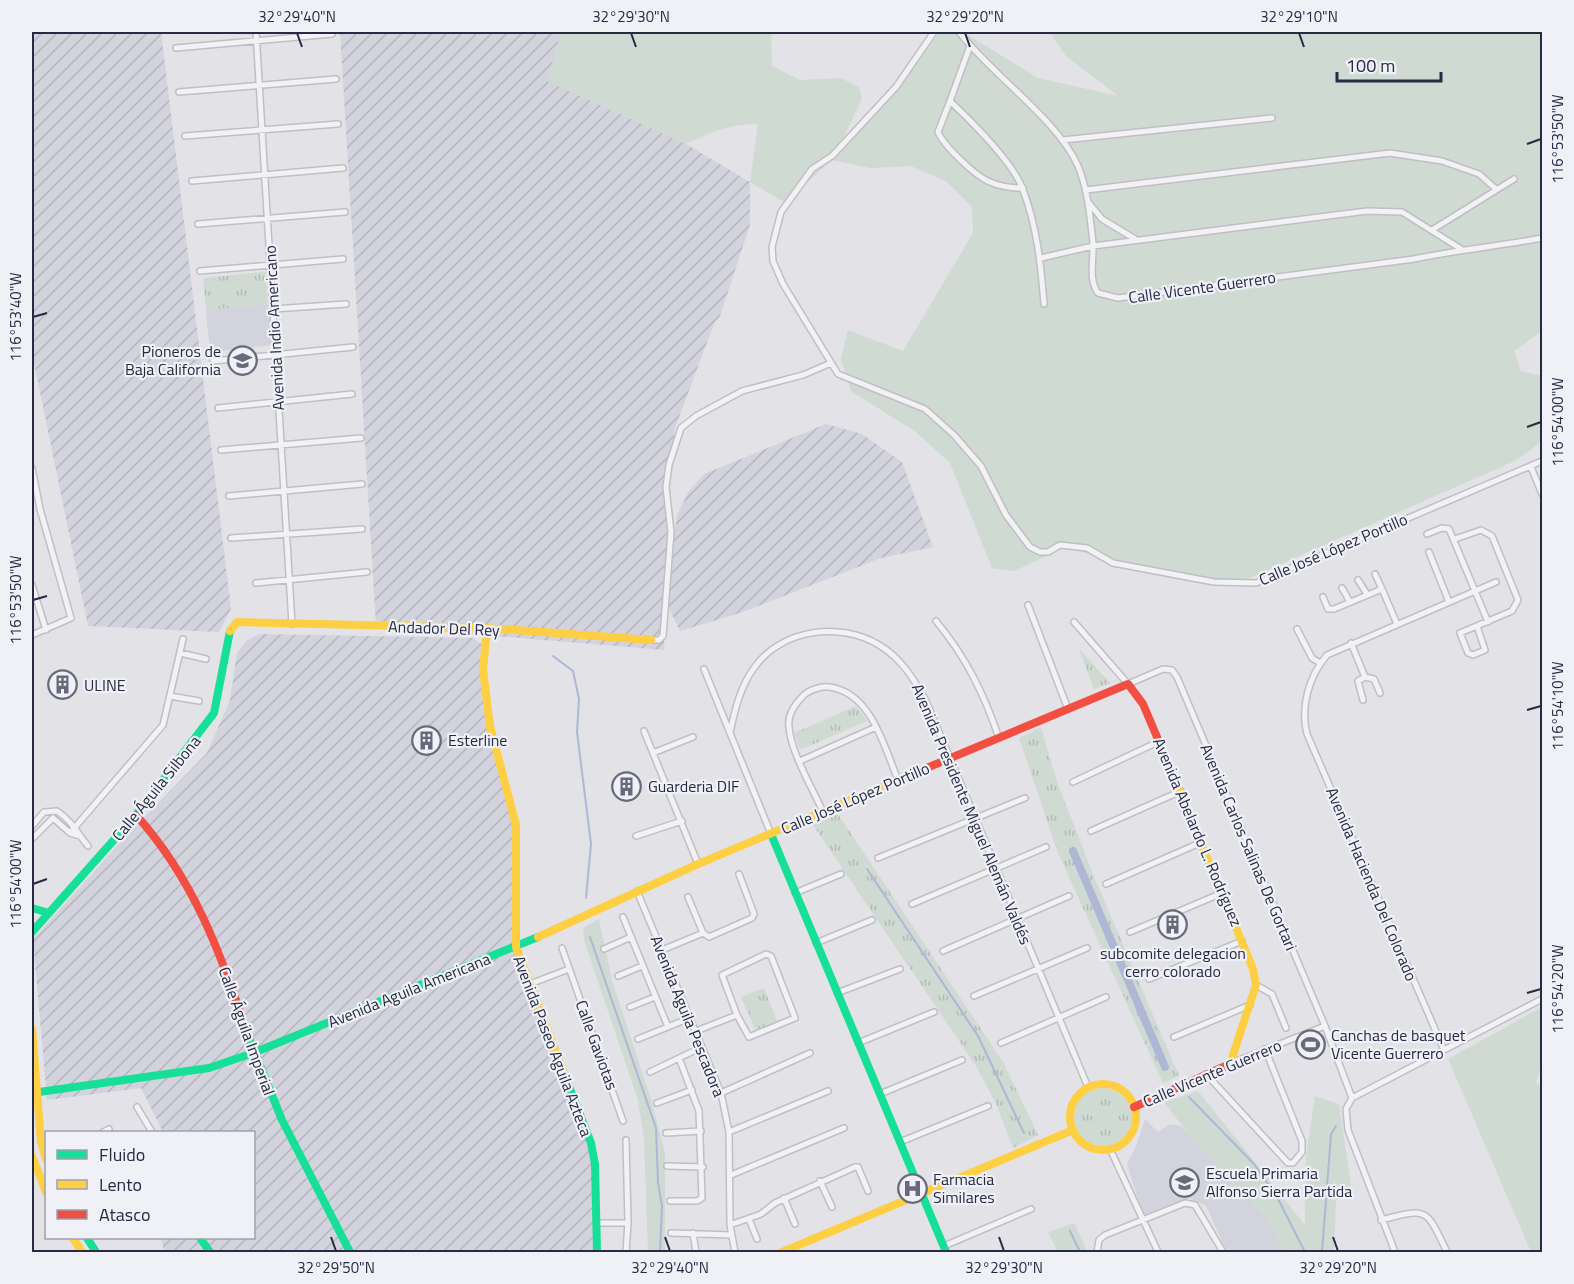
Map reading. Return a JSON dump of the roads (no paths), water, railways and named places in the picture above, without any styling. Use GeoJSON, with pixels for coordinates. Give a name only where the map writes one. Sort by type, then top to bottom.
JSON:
{"type":"FeatureCollection","features":[{"type":"Feature","properties":{"kind":"street","name":"Avenida Indio Americano"},"geometry":{"type":"LineString","coordinates":[[256,32],[292,624]]}},
{"type":"Feature","properties":{"kind":"street","name":"Calle José López Portillo"},"geometry":{"type":"LineString","coordinates":[[934,32],[896,87],[832,156],[812,169],[781,212],[772,247],[773,261],[783,284],[838,374],[846,380],[925,409],[954,435],[981,466],[1005,515],[1030,547],[1040,552],[1048,552],[1060,545],[1087,548],[1113,563],[1214,582],[1256,583],[1531,466]]}},
{"type":"Feature","properties":{"kind":"street","name":"Calle Vicente Guerrero"},"geometry":{"type":"LineString","coordinates":[[959,32],[1063,140],[1077,165],[1086,190],[1093,246],[1092,282],[1098,293],[1118,298],[1414,259],[1461,249],[1502,246],[1542,238]]}},
{"type":"Feature","properties":{"kind":"street"},"geometry":{"type":"LineString","coordinates":[[176,48],[332,34]]}},
{"type":"Feature","properties":{"kind":"street"},"geometry":{"type":"LineString","coordinates":[[970,46],[938,132],[943,142],[987,182],[1006,188],[1023,188]]}},
{"type":"Feature","properties":{"kind":"street"},"geometry":{"type":"LineString","coordinates":[[179,92],[259,83],[336,79]]}},
{"type":"Feature","properties":{"kind":"street"},"geometry":{"type":"LineString","coordinates":[[950,101],[996,149],[1023,188],[1041,258],[1044,304]]}},
{"type":"Feature","properties":{"kind":"street"},"geometry":{"type":"LineString","coordinates":[[1063,140],[1272,118]]}},
{"type":"Feature","properties":{"kind":"street"},"geometry":{"type":"LineString","coordinates":[[186,136],[338,124]]}},
{"type":"Feature","properties":{"kind":"street"},"geometry":{"type":"LineString","coordinates":[[1086,190],[1390,153],[1442,161],[1479,174],[1496,189]]}},
{"type":"Feature","properties":{"kind":"street"},"geometry":{"type":"LineString","coordinates":[[192,181],[343,168]]}},
{"type":"Feature","properties":{"kind":"street"},"geometry":{"type":"LineString","coordinates":[[1432,230],[1514,178]]}},
{"type":"Feature","properties":{"kind":"street"},"geometry":{"type":"LineString","coordinates":[[1087,201],[1102,219],[1124,235],[1140,240]]}},
{"type":"Feature","properties":{"kind":"street"},"geometry":{"type":"LineString","coordinates":[[1041,258],[1093,246],[1366,211],[1402,212],[1461,249]]}},
{"type":"Feature","properties":{"kind":"street"},"geometry":{"type":"LineString","coordinates":[[198,224],[345,212]]}},
{"type":"Feature","properties":{"kind":"street"},"geometry":{"type":"LineString","coordinates":[[200,271],[343,259]]}},
{"type":"Feature","properties":{"kind":"street"},"geometry":{"type":"LineString","coordinates":[[273,309],[346,304]]}},
{"type":"Feature","properties":{"kind":"street"},"geometry":{"type":"LineString","coordinates":[[213,360],[353,347]]}},
{"type":"Feature","properties":{"kind":"street"},"geometry":{"type":"LineString","coordinates":[[651,640],[658,640],[663,636],[671,532],[666,487],[669,465],[681,428],[696,416],[742,391],[803,375],[831,363]]}},
{"type":"Feature","properties":{"kind":"street"},"geometry":{"type":"LineString","coordinates":[[218,408],[352,394]]}},
{"type":"Feature","properties":{"kind":"street"},"geometry":{"type":"LineString","coordinates":[[221,450],[361,438]]}},
{"type":"Feature","properties":{"kind":"street"},"geometry":{"type":"LineString","coordinates":[[1542,461],[1531,466],[1542,494]]}},
{"type":"Feature","properties":{"kind":"street"},"geometry":{"type":"LineString","coordinates":[[32,468],[40,509],[71,618],[32,635]]}},
{"type":"Feature","properties":{"kind":"street"},"geometry":{"type":"LineString","coordinates":[[229,496],[362,484]]}},
{"type":"Feature","properties":{"kind":"street"},"geometry":{"type":"LineString","coordinates":[[1427,534],[1442,528],[1449,529],[1455,538],[1488,622]]}},
{"type":"Feature","properties":{"kind":"street"},"geometry":{"type":"LineString","coordinates":[[231,538],[362,529]]}},
{"type":"Feature","properties":{"kind":"street"},"geometry":{"type":"LineString","coordinates":[[1455,538],[1481,530],[1492,536],[1511,577],[1518,600],[1516,607],[1488,622],[1477,626],[1460,633],[1468,653],[1473,656],[1485,650],[1477,626]]}},
{"type":"Feature","properties":{"kind":"street"},"geometry":{"type":"LineString","coordinates":[[1429,552],[1449,602]]}},
{"type":"Feature","properties":{"kind":"street"},"geometry":{"type":"LineString","coordinates":[[256,583],[367,572]]}},
{"type":"Feature","properties":{"kind":"street"},"geometry":{"type":"LineString","coordinates":[[1375,574],[1397,624]]}},
{"type":"Feature","properties":{"kind":"street"},"geometry":{"type":"LineString","coordinates":[[1358,580],[1367,594]]}},
{"type":"Feature","properties":{"kind":"street"},"geometry":{"type":"LineString","coordinates":[[1297,629],[1312,658],[1320,663],[1327,655],[1352,643],[1496,582]]}},
{"type":"Feature","properties":{"kind":"street"},"geometry":{"type":"LineString","coordinates":[[32,585],[46,630]]}},
{"type":"Feature","properties":{"kind":"street"},"geometry":{"type":"LineString","coordinates":[[1342,588],[1350,602]]}},
{"type":"Feature","properties":{"kind":"street"},"geometry":{"type":"LineString","coordinates":[[1323,597],[1328,609],[1382,589]]}},
{"type":"Feature","properties":{"kind":"street"},"geometry":{"type":"LineString","coordinates":[[1028,605],[1068,709]]}},
{"type":"Feature","properties":{"kind":"street","name":"Andador Del Rey"},"geometry":{"type":"LineString","coordinates":[[237,622],[247,620],[292,624],[487,628],[651,640]]}},
{"type":"Feature","properties":{"kind":"street"},"geometry":{"type":"LineString","coordinates":[[936,621],[956,644],[973,672],[999,738]]}},
{"type":"Feature","properties":{"kind":"street","name":"Calle Águila Silbona"},"geometry":{"type":"LineString","coordinates":[[32,932],[136,814],[198,737],[214,713],[231,627],[237,622]]}},
{"type":"Feature","properties":{"kind":"street"},"geometry":{"type":"LineString","coordinates":[[1074,622],[1128,684]]}},
{"type":"Feature","properties":{"kind":"street","name":"Avenida Paseo Aguila Azteca"},"geometry":{"type":"LineString","coordinates":[[487,628],[483,670],[490,726],[516,825],[516,947],[528,984],[585,1123],[595,1164],[597,1252]]}},
{"type":"Feature","properties":{"kind":"street","name":"Avenida Presidente Miguel Alemán Valdés"},"geometry":{"type":"LineString","coordinates":[[730,732],[741,691],[764,657],[781,643],[804,634],[852,633],[879,645],[902,664],[926,701],[1089,1087]]}},
{"type":"Feature","properties":{"kind":"street"},"geometry":{"type":"LineString","coordinates":[[70,833],[164,725],[183,639]]}},
{"type":"Feature","properties":{"kind":"street"},"geometry":{"type":"LineString","coordinates":[[1352,643],[1365,677]]}},
{"type":"Feature","properties":{"kind":"street"},"geometry":{"type":"LineString","coordinates":[[180,653],[206,659]]}},
{"type":"Feature","properties":{"kind":"street","name":"Avenida Hacienda Del Colorado"},"geometry":{"type":"LineString","coordinates":[[1320,663],[1305,701],[1303,717],[1310,740],[1444,1050]]}},
{"type":"Feature","properties":{"kind":"street"},"geometry":{"type":"LineString","coordinates":[[704,669],[795,893],[945,1249],[1030,1209]]}},
{"type":"Feature","properties":{"kind":"street","name":"Calle José López Portillo"},"geometry":{"type":"LineString","coordinates":[[771,834],[1163,669],[1172,670]]}},
{"type":"Feature","properties":{"kind":"street","name":"Avenida Carlos Salinas De Gortari"},"geometry":{"type":"LineString","coordinates":[[1172,670],[1177,677],[1324,1026],[1352,1098]]}},
{"type":"Feature","properties":{"kind":"street"},"geometry":{"type":"LineString","coordinates":[[1363,700],[1358,681],[1365,677],[1374,678],[1380,693]]}},
{"type":"Feature","properties":{"kind":"street","name":"Avenida Abelardo L. Rodríguez"},"geometry":{"type":"LineString","coordinates":[[1128,684],[1143,704],[1160,741],[1244,941],[1256,985],[1232,1063]]}},
{"type":"Feature","properties":{"kind":"street"},"geometry":{"type":"LineString","coordinates":[[823,812],[791,741],[788,724],[793,706],[806,693],[824,687],[842,688],[856,698],[876,727],[898,780]]}},
{"type":"Feature","properties":{"kind":"street"},"geometry":{"type":"LineString","coordinates":[[170,696],[199,701]]}},
{"type":"Feature","properties":{"kind":"street"},"geometry":{"type":"LineString","coordinates":[[800,761],[876,727]]}},
{"type":"Feature","properties":{"kind":"street"},"geometry":{"type":"LineString","coordinates":[[644,731],[698,864]]}},
{"type":"Feature","properties":{"kind":"street"},"geometry":{"type":"LineString","coordinates":[[653,753],[693,736]]}},
{"type":"Feature","properties":{"kind":"street"},"geometry":{"type":"LineString","coordinates":[[1073,782],[1160,741]]}},
{"type":"Feature","properties":{"kind":"street"},"geometry":{"type":"LineString","coordinates":[[1091,831],[1181,791]]}},
{"type":"Feature","properties":{"kind":"street"},"geometry":{"type":"LineString","coordinates":[[878,858],[1025,798]]}},
{"type":"Feature","properties":{"kind":"street"},"geometry":{"type":"LineString","coordinates":[[32,826],[44,812],[57,811],[76,826],[88,846]]}},
{"type":"Feature","properties":{"kind":"street","name":"Calle Águila Imperial"},"geometry":{"type":"LineString","coordinates":[[136,814],[157,837],[201,912],[224,965],[253,1053],[274,1104],[344,1236],[350,1252]]}},
{"type":"Feature","properties":{"kind":"street"},"geometry":{"type":"LineString","coordinates":[[32,839],[53,818],[70,833],[80,836]]}},
{"type":"Feature","properties":{"kind":"street"},"geometry":{"type":"LineString","coordinates":[[636,836],[682,821]]}},
{"type":"Feature","properties":{"kind":"street","name":"Avenida Aguila Americana"},"geometry":{"type":"LineString","coordinates":[[34,1093],[208,1068],[253,1053],[516,947],[637,891],[771,834]]}},
{"type":"Feature","properties":{"kind":"street"},"geometry":{"type":"LineString","coordinates":[[1106,884],[1202,842]]}},
{"type":"Feature","properties":{"kind":"street"},"geometry":{"type":"LineString","coordinates":[[912,904],[1046,847]]}},
{"type":"Feature","properties":{"kind":"street"},"geometry":{"type":"LineString","coordinates":[[662,950],[703,933],[712,936],[753,916],[739,874]]}},
{"type":"Feature","properties":{"kind":"street"},"geometry":{"type":"LineString","coordinates":[[795,893],[841,874]]}},
{"type":"Feature","properties":{"kind":"street","name":"Avenida Aguila Pescadora"},"geometry":{"type":"LineString","coordinates":[[637,891],[721,1093],[729,1132],[730,1225],[735,1252]]}},
{"type":"Feature","properties":{"kind":"street"},"geometry":{"type":"LineString","coordinates":[[1130,932],[1223,893]]}},
{"type":"Feature","properties":{"kind":"street"},"geometry":{"type":"LineString","coordinates":[[943,951],[1069,896]]}},
{"type":"Feature","properties":{"kind":"street"},"geometry":{"type":"LineString","coordinates":[[688,897],[703,933]]}},
{"type":"Feature","properties":{"kind":"street"},"geometry":{"type":"LineString","coordinates":[[32,908],[49,913]]}},
{"type":"Feature","properties":{"kind":"street"},"geometry":{"type":"LineString","coordinates":[[623,917],[668,1027]]}},
{"type":"Feature","properties":{"kind":"street"},"geometry":{"type":"LineString","coordinates":[[816,943],[872,920]]}},
{"type":"Feature","properties":{"kind":"street"},"geometry":{"type":"LineString","coordinates":[[604,950],[631,937]]}},
{"type":"Feature","properties":{"kind":"street"},"geometry":{"type":"LineString","coordinates":[[1149,980],[1244,941]]}},
{"type":"Feature","properties":{"kind":"street","name":"Calle Gaviotas"},"geometry":{"type":"LineString","coordinates":[[562,948],[623,1121]]}},
{"type":"Feature","properties":{"kind":"street"},"geometry":{"type":"LineString","coordinates":[[974,996],[1087,948]]}},
{"type":"Feature","properties":{"kind":"street"},"geometry":{"type":"LineString","coordinates":[[769,954],[795,1017],[753,1037],[746,1034],[737,1014],[722,975],[769,954]]}},
{"type":"Feature","properties":{"kind":"street"},"geometry":{"type":"LineString","coordinates":[[618,975],[642,966]]}},
{"type":"Feature","properties":{"kind":"street"},"geometry":{"type":"LineString","coordinates":[[528,984],[569,969]]}},
{"type":"Feature","properties":{"kind":"street"},"geometry":{"type":"LineString","coordinates":[[837,993],[900,969]]}},
{"type":"Feature","properties":{"kind":"street"},"geometry":{"type":"LineString","coordinates":[[1256,985],[1272,994],[1286,1028]]}},
{"type":"Feature","properties":{"kind":"street"},"geometry":{"type":"LineString","coordinates":[[630,1007],[655,997]]}},
{"type":"Feature","properties":{"kind":"street"},"geometry":{"type":"LineString","coordinates":[[1001,1043],[1106,997]]}},
{"type":"Feature","properties":{"kind":"street"},"geometry":{"type":"LineString","coordinates":[[1395,1252],[1348,1130],[1346,1109],[1352,1098],[1542,999]]}},
{"type":"Feature","properties":{"kind":"street"},"geometry":{"type":"LineString","coordinates":[[1174,1037],[1251,1005]]}},
{"type":"Feature","properties":{"kind":"street"},"geometry":{"type":"LineString","coordinates":[[858,1043],[934,1012]]}},
{"type":"Feature","properties":{"kind":"street"},"geometry":{"type":"LineString","coordinates":[[696,1031],[737,1014]]}},
{"type":"Feature","properties":{"kind":"street"},"geometry":{"type":"LineString","coordinates":[[638,1039],[690,1018]]}},
{"type":"Feature","properties":{"kind":"street","name":"Calle Vicente Guerrero"},"geometry":{"type":"LineString","coordinates":[[1134,1107],[1206,1074],[1324,1026]]}},
{"type":"Feature","properties":{"kind":"street"},"geometry":{"type":"LineString","coordinates":[[32,1029],[34,1093],[40,1142],[45,1158]]}},
{"type":"Feature","properties":{"kind":"street"},"geometry":{"type":"LineString","coordinates":[[650,1072],[702,1047]]}},
{"type":"Feature","properties":{"kind":"street"},"geometry":{"type":"LineString","coordinates":[[1206,1074],[1288,1163],[1293,1163],[1302,1152],[1302,1142],[1265,1049]]}},
{"type":"Feature","properties":{"kind":"street"},"geometry":{"type":"LineString","coordinates":[[721,1093],[810,1053]]}},
{"type":"Feature","properties":{"kind":"street"},"geometry":{"type":"LineString","coordinates":[[669,1201],[697,1201],[702,1198],[701,1131],[692,1090],[679,1058]]}},
{"type":"Feature","properties":{"kind":"street"},"geometry":{"type":"LineString","coordinates":[[880,1094],[962,1059]]}},
{"type":"Feature","properties":{"kind":"street"},"geometry":{"type":"LineString","coordinates":[[1107,1084],[1116,1087],[1130,1099],[1134,1107],[1136,1116],[1131,1134],[1118,1146],[1110,1149],[1092,1148],[1084,1144],[1073,1130],[1070,1114],[1072,1106],[1082,1092],[1089,1087],[1107,1084]]}},
{"type":"Feature","properties":{"kind":"street"},"geometry":{"type":"LineString","coordinates":[[657,1103],[692,1090]]}},
{"type":"Feature","properties":{"kind":"street"},"geometry":{"type":"LineString","coordinates":[[729,1132],[828,1091]]}},
{"type":"Feature","properties":{"kind":"street"},"geometry":{"type":"LineString","coordinates":[[900,1142],[988,1106]]}},
{"type":"Feature","properties":{"kind":"street"},"geometry":{"type":"LineString","coordinates":[[137,1107],[151,1131]]}},
{"type":"Feature","properties":{"kind":"street"},"geometry":{"type":"LineString","coordinates":[[731,1175],[844,1128]]}},
{"type":"Feature","properties":{"kind":"street"},"geometry":{"type":"LineString","coordinates":[[782,1252],[1073,1130]]}},
{"type":"Feature","properties":{"kind":"street"},"geometry":{"type":"LineString","coordinates":[[666,1133],[701,1131]]}},
{"type":"Feature","properties":{"kind":"street"},"geometry":{"type":"LineString","coordinates":[[626,1140],[628,1223],[626,1252]]}},
{"type":"Feature","properties":{"kind":"street"},"geometry":{"type":"LineString","coordinates":[[1110,1149],[1158,1252]]}},
{"type":"Feature","properties":{"kind":"street"},"geometry":{"type":"LineString","coordinates":[[32,1156],[45,1190]]}},
{"type":"Feature","properties":{"kind":"street"},"geometry":{"type":"LineString","coordinates":[[35,1166],[45,1161]]}},
{"type":"Feature","properties":{"kind":"street"},"geometry":{"type":"LineString","coordinates":[[667,1166],[703,1167]]}},
{"type":"Feature","properties":{"kind":"street"},"geometry":{"type":"LineString","coordinates":[[730,1225],[748,1219],[820,1181],[857,1167],[868,1191]]}},
{"type":"Feature","properties":{"kind":"street"},"geometry":{"type":"LineString","coordinates":[[820,1181],[832,1207]]}},
{"type":"Feature","properties":{"kind":"street"},"geometry":{"type":"LineString","coordinates":[[784,1198],[795,1224]]}},
{"type":"Feature","properties":{"kind":"street"},"geometry":{"type":"LineString","coordinates":[[1097,1252],[1099,1240],[1105,1235],[1191,1203],[1195,1205],[1223,1252]]}},
{"type":"Feature","properties":{"kind":"street"},"geometry":{"type":"LineString","coordinates":[[1381,1220],[1410,1212],[1425,1214],[1430,1219],[1447,1252]]}},
{"type":"Feature","properties":{"kind":"street"},"geometry":{"type":"LineString","coordinates":[[748,1219],[757,1239]]}},
{"type":"Feature","properties":{"kind":"street"},"geometry":{"type":"LineString","coordinates":[[596,1223],[628,1223]]}},
{"type":"Feature","properties":{"kind":"street"},"geometry":{"type":"LineString","coordinates":[[671,1233],[731,1235]]}},
{"type":"Feature","properties":{"kind":"street"},"geometry":{"type":"LineString","coordinates":[[693,1233],[696,1252]]}},
{"type":"Feature","properties":{"kind":"street"},"geometry":{"type":"LineString","coordinates":[[80,1239],[82,1252]]}},
{"type":"Feature","properties":{"kind":"street"},"geometry":{"type":"LineString","coordinates":[[80,1239],[96,1252]]}},
{"type":"Feature","properties":{"kind":"street"},"geometry":{"type":"LineString","coordinates":[[201,1239],[210,1252]]}},
{"type":"Feature","properties":{"kind":"waterway"},"geometry":{"type":"LineString","coordinates":[[553,656],[573,671],[579,699],[577,732],[591,844],[586,898]]}},
{"type":"Feature","properties":{"kind":"waterway"},"geometry":{"type":"LineString","coordinates":[[1073,851],[1165,1067]]}},
{"type":"Feature","properties":{"kind":"waterway"},"geometry":{"type":"LineString","coordinates":[[867,869],[978,1036],[1024,1133]]}},
{"type":"Feature","properties":{"kind":"waterway"},"geometry":{"type":"LineString","coordinates":[[590,937],[656,1128],[658,1183],[662,1206],[660,1252]]}},
{"type":"Feature","properties":{"kind":"waterway"},"geometry":{"type":"LineString","coordinates":[[1189,1097],[1254,1164],[1278,1199],[1305,1252]]}},
{"type":"Feature","properties":{"kind":"waterway"},"geometry":{"type":"LineString","coordinates":[[1322,1252],[1331,1134],[1336,1126]]}},
{"type":"Feature","properties":{"kind":"waterway"},"geometry":{"type":"LineString","coordinates":[[1070,1231],[1080,1252]]}},
{"type":"Feature","properties":{"kind":"place","name":"Pioneros de Baja California"},"geometry":{"type":"Point","coordinates":[242,360]}},
{"type":"Feature","properties":{"kind":"place","name":"ULINE"},"geometry":{"type":"Point","coordinates":[63,685]}},
{"type":"Feature","properties":{"kind":"place","name":"Esterline"},"geometry":{"type":"Point","coordinates":[427,740]}},
{"type":"Feature","properties":{"kind":"place","name":"Guarderia DIF"},"geometry":{"type":"Point","coordinates":[627,786]}},
{"type":"Feature","properties":{"kind":"place","name":"subcomite delegacion cerro colorado"},"geometry":{"type":"Point","coordinates":[1173,925]}},
{"type":"Feature","properties":{"kind":"place","name":"Canchas de basquet Vicente Guerrero"},"geometry":{"type":"Point","coordinates":[1310,1044]}},
{"type":"Feature","properties":{"kind":"place","name":"Escuela Primaria Alfonso Sierra Partida"},"geometry":{"type":"Point","coordinates":[1185,1182]}},
{"type":"Feature","properties":{"kind":"place","name":"Farmacia Similares"},"geometry":{"type":"Point","coordinates":[912,1188]}}]}
